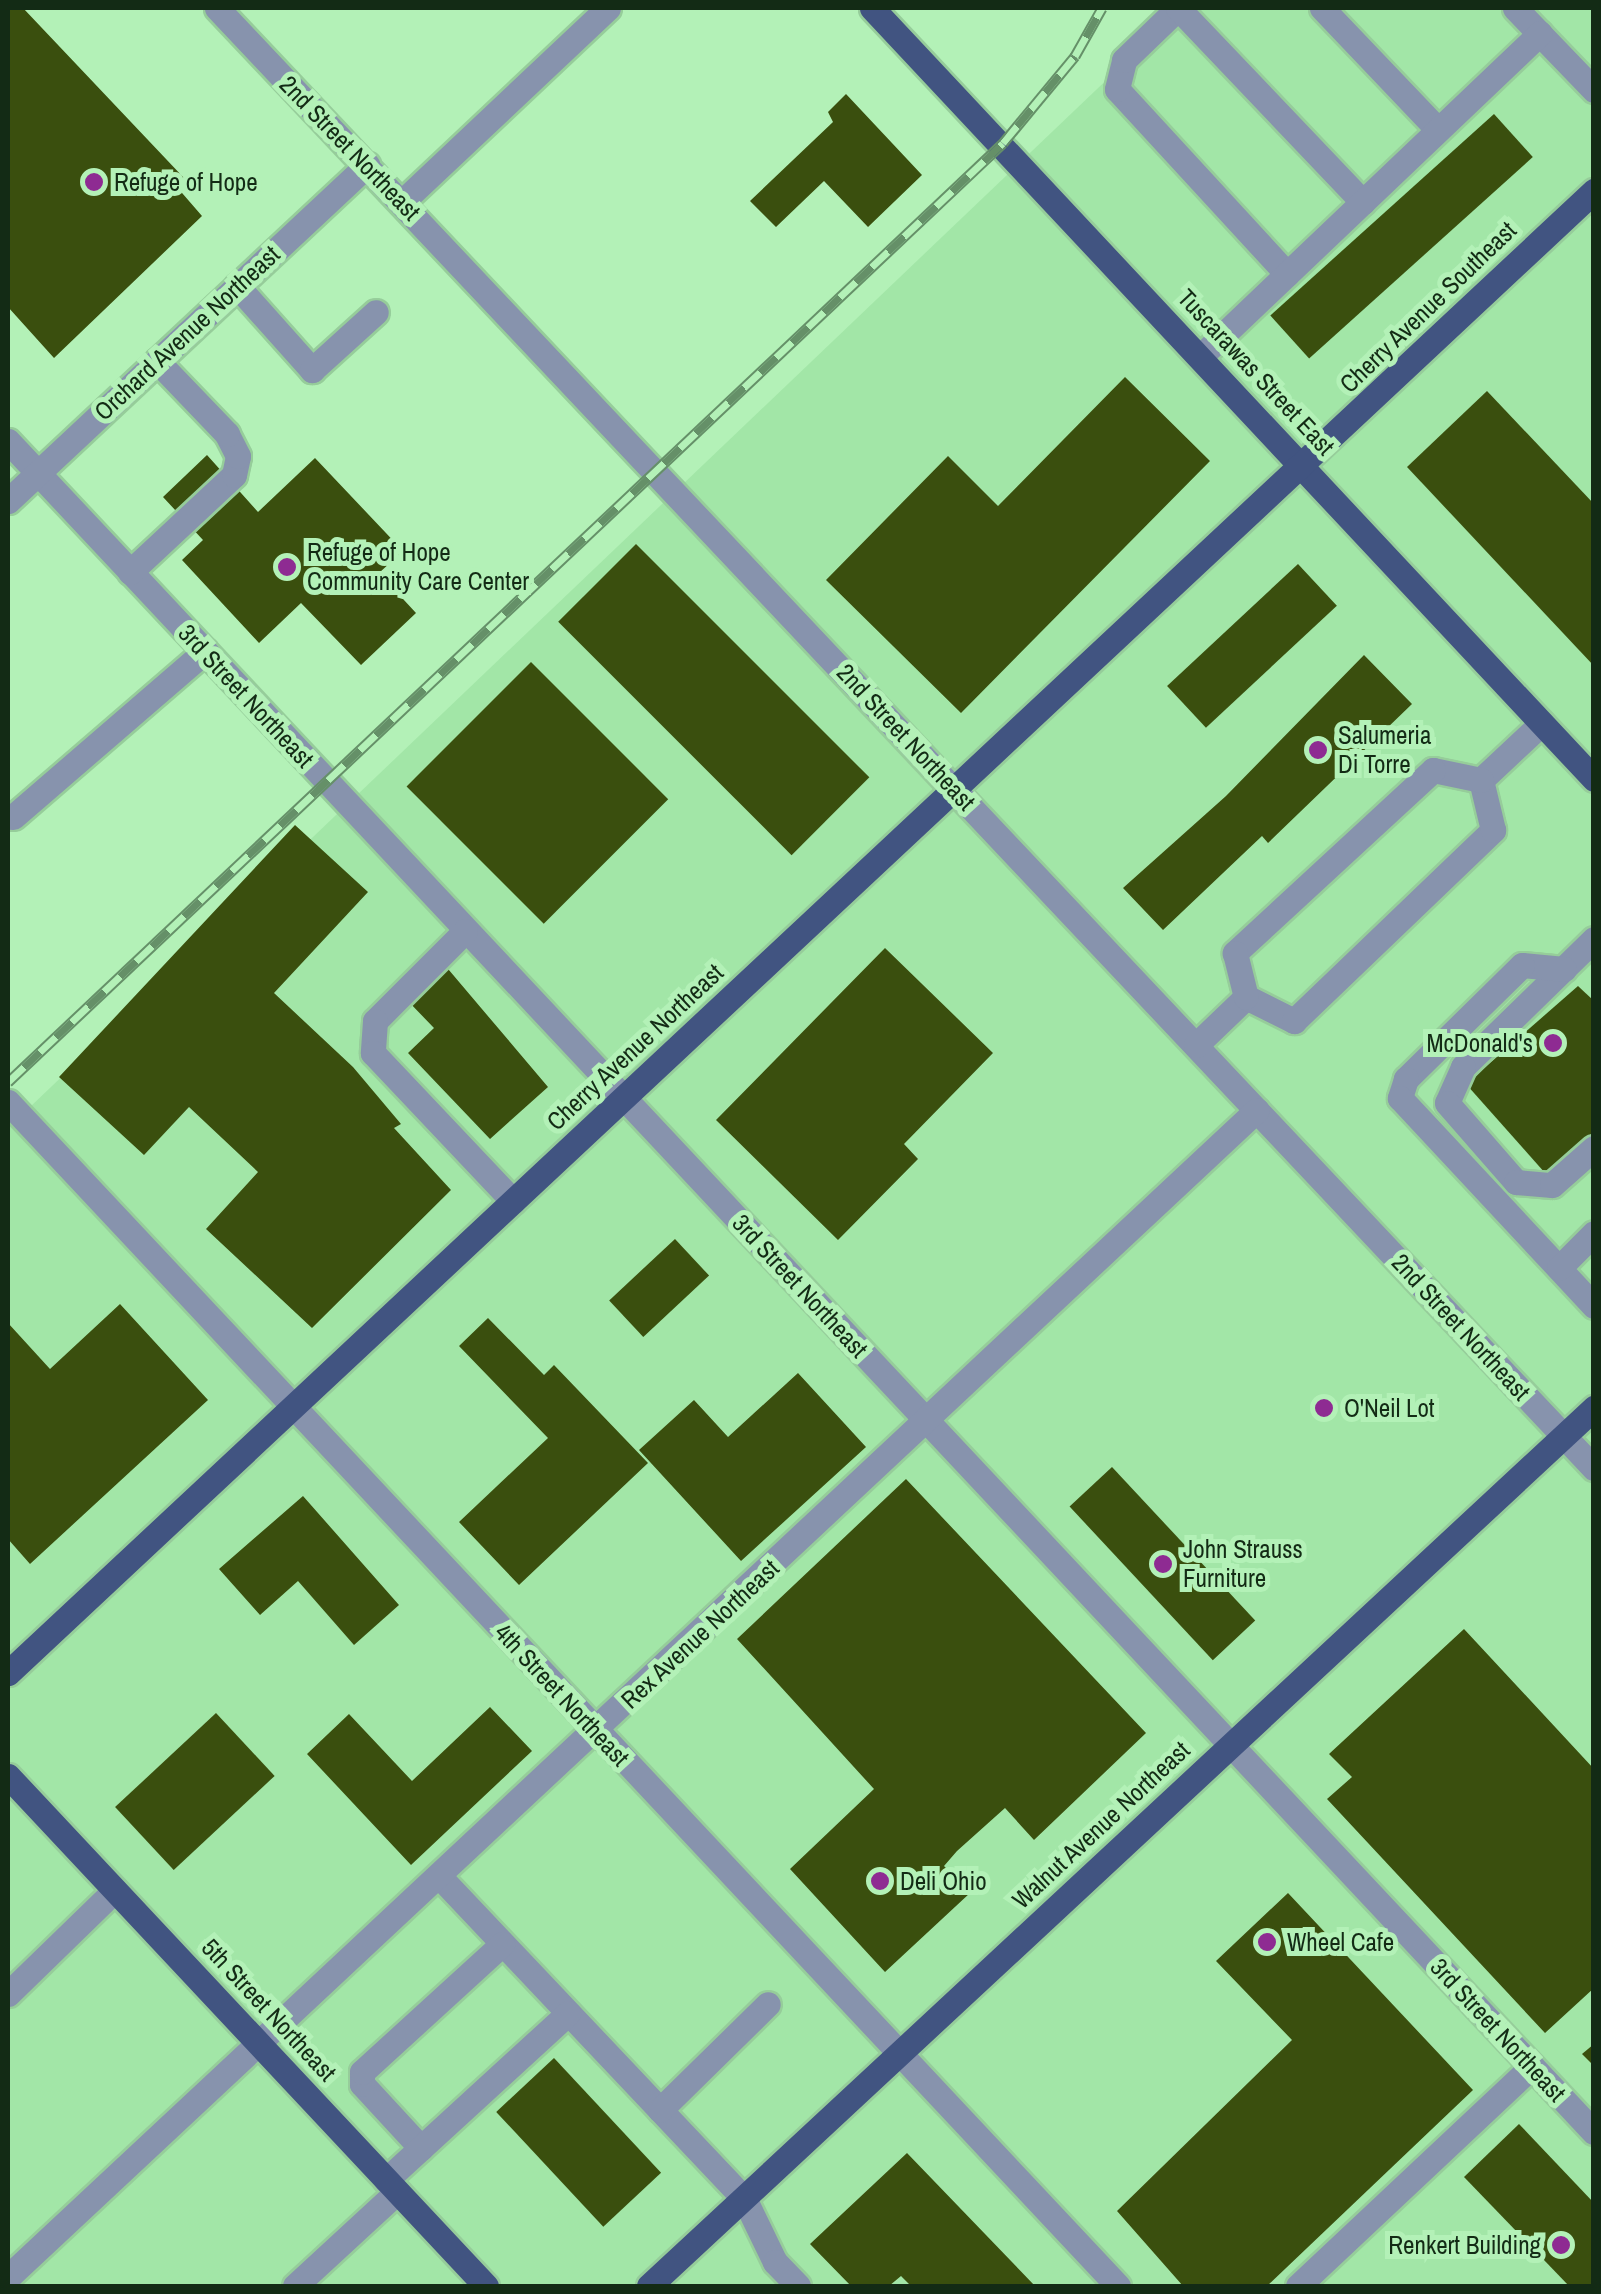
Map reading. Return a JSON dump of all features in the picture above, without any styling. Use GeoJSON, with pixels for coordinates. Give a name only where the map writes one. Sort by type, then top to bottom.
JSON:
{"type":"FeatureCollection","features":[{"type":"Feature","properties":{"kind":"main road","name":"Tuscarawas Street East"},"geometry":{"type":"LineString","coordinates":[[872,8],[1594,779]]}},
{"type":"Feature","properties":{"kind":"main road","name":"Cherry Avenue Southeast"},"geometry":{"type":"LineString","coordinates":[[1304,467],[1594,191]]}},
{"type":"Feature","properties":{"kind":"main road","name":"Cherry Avenue Northeast"},"geometry":{"type":"LineString","coordinates":[[8,1673],[1304,467]]}},
{"type":"Feature","properties":{"kind":"main road","name":"Walnut Avenue Northeast"},"geometry":{"type":"LineString","coordinates":[[650,2286],[1594,1408]]}},
{"type":"Feature","properties":{"kind":"main road","name":"5th Street Northeast"},"geometry":{"type":"LineString","coordinates":[[8,1776],[486,2286]]}},
{"type":"Feature","properties":{"kind":"street"},"geometry":{"type":"LineString","coordinates":[[402,202],[608,8]]}},
{"type":"Feature","properties":{"kind":"street"},"geometry":{"type":"LineString","coordinates":[[1287,274],[1116,90],[1124,60],[1178,8],[1362,202]]}},
{"type":"Feature","properties":{"kind":"street"},"geometry":{"type":"LineString","coordinates":[[1322,8],[1438,130]]}},
{"type":"Feature","properties":{"kind":"street"},"geometry":{"type":"LineString","coordinates":[[1515,8],[1594,90]]}},
{"type":"Feature","properties":{"kind":"street","name":"2nd Street Northeast"},"geometry":{"type":"LineString","coordinates":[[232,13],[366,165],[1594,1468]]}},
{"type":"Feature","properties":{"kind":"street"},"geometry":{"type":"LineString","coordinates":[[1201,356],[1540,33]]}},
{"type":"Feature","properties":{"kind":"street","name":"Orchard Avenue Northeast"},"geometry":{"type":"LineString","coordinates":[[8,501],[366,165]]}},
{"type":"Feature","properties":{"kind":"street"},"geometry":{"type":"LineString","coordinates":[[237,286],[312,370],[376,312]]}},
{"type":"Feature","properties":{"kind":"street"},"geometry":{"type":"LineString","coordinates":[[130,572],[234,475],[238,456],[227,434],[157,361]]}},
{"type":"Feature","properties":{"kind":"street","name":"3rd Street Northeast"},"geometry":{"type":"LineString","coordinates":[[8,441],[1594,2132]]}},
{"type":"Feature","properties":{"kind":"street"},"geometry":{"type":"LineString","coordinates":[[13,817],[205,652]]}},
{"type":"Feature","properties":{"kind":"street"},"geometry":{"type":"LineString","coordinates":[[1481,780],[1542,723]]}},
{"type":"Feature","properties":{"kind":"street"},"geometry":{"type":"LineString","coordinates":[[1433,770],[1481,780],[1493,830],[1294,1021],[1246,997],[1235,953],[1418,783],[1433,770]]}},
{"type":"Feature","properties":{"kind":"street"},"geometry":{"type":"LineString","coordinates":[[465,931],[375,1021],[373,1052],[513,1201]]}},
{"type":"Feature","properties":{"kind":"street"},"geometry":{"type":"LineString","coordinates":[[1593,942],[1462,1067],[1447,1102],[1516,1182],[1552,1186],[1594,1148]]}},
{"type":"Feature","properties":{"kind":"street"},"geometry":{"type":"LineString","coordinates":[[1564,969],[1522,966],[1406,1079],[1400,1098],[1594,1306]]}},
{"type":"Feature","properties":{"kind":"street"},"geometry":{"type":"LineString","coordinates":[[1196,1045],[1246,997]]}},
{"type":"Feature","properties":{"kind":"street","name":"4th Street Northeast"},"geometry":{"type":"LineString","coordinates":[[8,1102],[1118,2286]]}},
{"type":"Feature","properties":{"kind":"street","name":"Rex Avenue Northeast"},"geometry":{"type":"LineString","coordinates":[[8,2277],[1258,1110]]}},
{"type":"Feature","properties":{"kind":"street"},"geometry":{"type":"LineString","coordinates":[[1559,1268],[1594,1233]]}},
{"type":"Feature","properties":{"kind":"street"},"geometry":{"type":"LineString","coordinates":[[438,1876],[744,2198],[775,2262],[798,2286]]}},
{"type":"Feature","properties":{"kind":"street"},"geometry":{"type":"LineString","coordinates":[[8,1994],[115,1890]]}},
{"type":"Feature","properties":{"kind":"street"},"geometry":{"type":"LineString","coordinates":[[421,2148],[362,2084],[362,2072],[502,1944]]}},
{"type":"Feature","properties":{"kind":"street"},"geometry":{"type":"LineString","coordinates":[[660,2110],[768,2004]]}},
{"type":"Feature","properties":{"kind":"street"},"geometry":{"type":"LineString","coordinates":[[313,2281],[421,2148],[568,2013]]}},
{"type":"Feature","properties":{"kind":"street"},"geometry":{"type":"LineString","coordinates":[[1298,2286],[1532,2066]]}},
{"type":"Feature","properties":{"kind":"shaded area"},"geometry":{"type":"Polygon","coordinates":[[[1182,8],[1593,8],[1593,2286],[8,2286],[8,1128],[1182,8]]]}},
{"type":"Feature","properties":{"kind":"building","name":"Refuge of Hope"},"geometry":{"type":"Polygon","coordinates":[[[8,8],[23,8],[184,178],[176,186],[202,216],[54,358],[8,307],[8,8]]]}},
{"type":"Feature","properties":{"kind":"building"},"geometry":{"type":"Polygon","coordinates":[[[846,94],[922,175],[868,227],[824,181],[776,227],[750,201],[833,122],[828,112],[846,94]]]}},
{"type":"Feature","properties":{"kind":"building"},"geometry":{"type":"Polygon","coordinates":[[[1494,114],[1533,157],[1309,359],[1270,315],[1494,114]]]}},
{"type":"Feature","properties":{"kind":"building"},"geometry":{"type":"Polygon","coordinates":[[[1125,377],[1210,461],[961,713],[826,580],[948,456],[998,506],[1125,377]]]}},
{"type":"Feature","properties":{"kind":"building"},"geometry":{"type":"Polygon","coordinates":[[[1487,391],[1594,504],[1594,666],[1407,467],[1487,391]]]}},
{"type":"Feature","properties":{"kind":"building","name":"Refuge of Hope Community Care Center"},"geometry":{"type":"Polygon","coordinates":[[[207,455],[258,512],[315,458],[403,551],[379,573],[416,613],[361,665],[301,603],[259,643],[182,560],[203,540],[163,497],[207,455]]]}},
{"type":"Feature","properties":{"kind":"building"},"geometry":{"type":"Polygon","coordinates":[[[636,544],[869,777],[792,855],[558,622],[636,544]]]}},
{"type":"Feature","properties":{"kind":"building"},"geometry":{"type":"Polygon","coordinates":[[[1298,564],[1337,606],[1206,728],[1167,686],[1298,564]]]}},
{"type":"Feature","properties":{"kind":"building","name":"Salumeria Di Torre"},"geometry":{"type":"Polygon","coordinates":[[[1364,655],[1412,704],[1268,843],[1262,836],[1163,930],[1123,888],[1226,796],[1364,655]]]}},
{"type":"Feature","properties":{"kind":"building"},"geometry":{"type":"Polygon","coordinates":[[[531,662],[668,799],[544,924],[407,786],[531,662]]]}},
{"type":"Feature","properties":{"kind":"building"},"geometry":{"type":"Polygon","coordinates":[[[295,825],[368,892],[274,993],[353,1067],[401,1124],[394,1128],[451,1190],[312,1328],[206,1229],[258,1172],[189,1107],[144,1155],[59,1077],[295,825]]]}},
{"type":"Feature","properties":{"kind":"building"},"geometry":{"type":"Polygon","coordinates":[[[885,948],[993,1053],[904,1144],[918,1159],[838,1240],[716,1120],[885,948]]]}},
{"type":"Feature","properties":{"kind":"building"},"geometry":{"type":"Polygon","coordinates":[[[443,963],[548,1087],[490,1139],[408,1053],[434,1028],[406,999],[443,963]]]}},
{"type":"Feature","properties":{"kind":"building","name":"McDonald's"},"geometry":{"type":"Polygon","coordinates":[[[1578,986],[1594,1001],[1594,1144],[1553,1182],[1466,1084],[1578,986]]]}},
{"type":"Feature","properties":{"kind":"building"},"geometry":{"type":"Polygon","coordinates":[[[675,1239],[709,1276],[643,1337],[609,1300],[675,1239]]]}},
{"type":"Feature","properties":{"kind":"building"},"geometry":{"type":"Polygon","coordinates":[[[120,1304],[208,1400],[30,1564],[8,1539],[8,1323],[50,1369],[120,1304]]]}},
{"type":"Feature","properties":{"kind":"building"},"geometry":{"type":"Polygon","coordinates":[[[488,1318],[544,1375],[554,1365],[648,1463],[519,1585],[459,1522],[548,1438],[459,1346],[488,1318]]]}},
{"type":"Feature","properties":{"kind":"building"},"geometry":{"type":"Polygon","coordinates":[[[798,1373],[866,1447],[741,1561],[639,1450],[694,1400],[728,1437],[798,1373]]]}},
{"type":"Feature","properties":{"kind":"building","name":"John Strauss Furniture"},"geometry":{"type":"Polygon","coordinates":[[[1112,1467],[1255,1621],[1213,1660],[1070,1507],[1112,1467]]]}},
{"type":"Feature","properties":{"kind":"building"},"geometry":{"type":"Polygon","coordinates":[[[906,1479],[1146,1733],[1034,1840],[1005,1808],[957,1851],[944,1866],[970,1893],[885,1972],[790,1869],[874,1789],[737,1639],[906,1479]]]}},
{"type":"Feature","properties":{"kind":"building"},"geometry":{"type":"Polygon","coordinates":[[[303,1496],[399,1605],[354,1645],[298,1581],[260,1615],[219,1569],[303,1496]]]}},
{"type":"Feature","properties":{"kind":"building"},"geometry":{"type":"Polygon","coordinates":[[[1464,1629],[1594,1769],[1594,1988],[1545,2033],[1327,1799],[1352,1777],[1329,1754],[1464,1629]]]}},
{"type":"Feature","properties":{"kind":"building"},"geometry":{"type":"Polygon","coordinates":[[[490,1707],[532,1751],[411,1865],[307,1754],[349,1714],[412,1781],[490,1707]]]}},
{"type":"Feature","properties":{"kind":"building"},"geometry":{"type":"Polygon","coordinates":[[[216,1713],[275,1776],[174,1870],[115,1807],[216,1713]]]}},
{"type":"Feature","properties":{"kind":"building"},"geometry":{"type":"Polygon","coordinates":[[[1288,1893],[1473,2090],[1267,2286],[1183,2286],[1117,2211],[1292,2040],[1216,1961],[1288,1893]]]}},
{"type":"Feature","properties":{"kind":"building"},"geometry":{"type":"Polygon","coordinates":[[[1594,2044],[1594,2066],[1582,2054],[1594,2044]]]}},
{"type":"Feature","properties":{"kind":"building"},"geometry":{"type":"Polygon","coordinates":[[[554,2058],[661,2173],[603,2227],[496,2112],[554,2058]]]}},
{"type":"Feature","properties":{"kind":"building","name":"Renkert Building"},"geometry":{"type":"Polygon","coordinates":[[[1519,2124],[1594,2203],[1594,2286],[1569,2286],[1464,2177],[1519,2124]]]}},
{"type":"Feature","properties":{"kind":"building"},"geometry":{"type":"Polygon","coordinates":[[[907,2153],[1035,2286],[911,2286],[901,2276],[889,2286],[851,2286],[810,2244],[907,2153]]]}},
{"type":"Feature","properties":{"kind":"railway"},"geometry":{"type":"LineString","coordinates":[[8,1082],[1003,143],[1075,56],[1102,8]]}},
{"type":"Feature","properties":{"kind":"place","name":"Refuge of Hope"},"geometry":{"type":"Point","coordinates":[94,182]}},
{"type":"Feature","properties":{"kind":"place","name":"Refuge of Hope Community Care Center"},"geometry":{"type":"Point","coordinates":[287,567]}},
{"type":"Feature","properties":{"kind":"place","name":"Salumeria Di Torre"},"geometry":{"type":"Point","coordinates":[1318,750]}},
{"type":"Feature","properties":{"kind":"place","name":"McDonald's"},"geometry":{"type":"Point","coordinates":[1553,1043]}},
{"type":"Feature","properties":{"kind":"place","name":"O'Neil Lot"},"geometry":{"type":"Point","coordinates":[1324,1408]}},
{"type":"Feature","properties":{"kind":"place","name":"John Strauss Furniture"},"geometry":{"type":"Point","coordinates":[1163,1564]}},
{"type":"Feature","properties":{"kind":"place","name":"Deli Ohio"},"geometry":{"type":"Point","coordinates":[880,1881]}},
{"type":"Feature","properties":{"kind":"place","name":"Wheel Cafe"},"geometry":{"type":"Point","coordinates":[1267,1942]}},
{"type":"Feature","properties":{"kind":"place","name":"Renkert Building"},"geometry":{"type":"Point","coordinates":[1561,2245]}}]}
